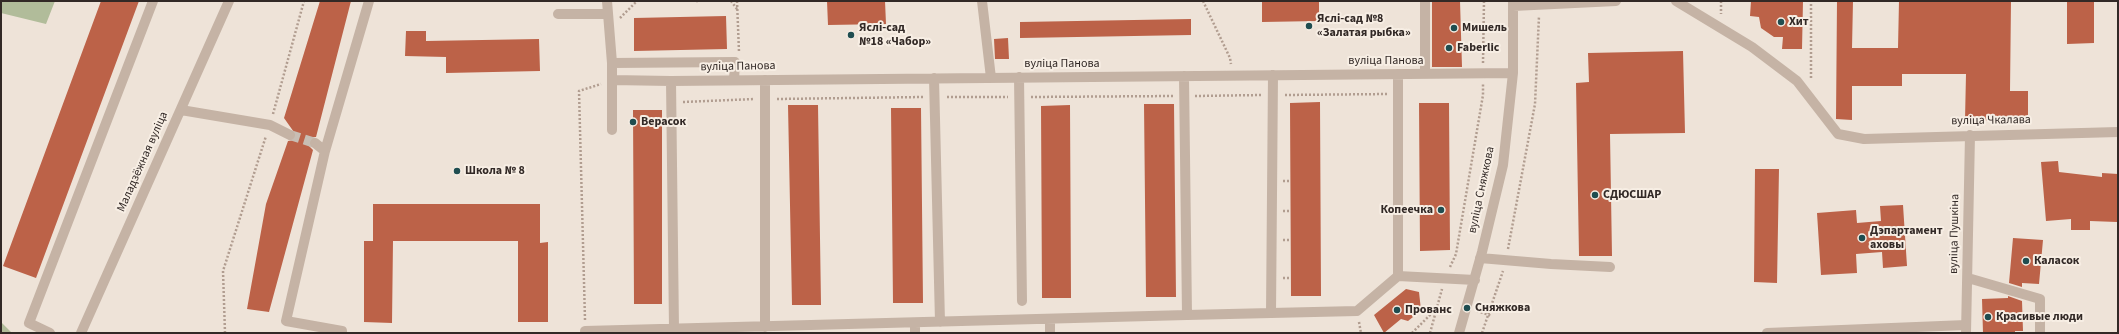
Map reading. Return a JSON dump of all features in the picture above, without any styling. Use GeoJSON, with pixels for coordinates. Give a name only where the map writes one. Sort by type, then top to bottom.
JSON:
{"type":"FeatureCollection","features":[{"type":"Feature","properties":{"kind":"street"},"geometry":{"type":"LineString","coordinates":[[50,333],[29,323],[153,1]]}},
{"type":"Feature","properties":{"kind":"street","name":"Маладзёжная вуліца"},"geometry":{"type":"LineString","coordinates":[[80,333],[229,1]]}},
{"type":"Feature","properties":{"kind":"street"},"geometry":{"type":"LineString","coordinates":[[342,333],[342,331],[286,321],[326,152],[369,1]]}},
{"type":"Feature","properties":{"kind":"street"},"geometry":{"type":"LineString","coordinates":[[607,1],[612,63],[612,130]]}},
{"type":"Feature","properties":{"kind":"street"},"geometry":{"type":"LineString","coordinates":[[982,1],[991,78]]}},
{"type":"Feature","properties":{"kind":"street"},"geometry":{"type":"LineString","coordinates":[[1425,1],[1425,74]]}},
{"type":"Feature","properties":{"kind":"street"},"geometry":{"type":"LineString","coordinates":[[1513,4],[1539,5],[1616,1]]}},
{"type":"Feature","properties":{"kind":"street","name":"вуліца Чкалава"},"geometry":{"type":"LineString","coordinates":[[1676,1],[1752,47],[1798,81],[1838,134],[1864,139],[2118,132]]}},
{"type":"Feature","properties":{"kind":"street","name":"вуліца Сняжкова"},"geometry":{"type":"LineString","coordinates":[[1459,333],[1475,280],[1503,165],[1513,73],[1513,4]]}},
{"type":"Feature","properties":{"kind":"street"},"geometry":{"type":"LineString","coordinates":[[558,14],[607,14]]}},
{"type":"Feature","properties":{"kind":"street"},"geometry":{"type":"LineString","coordinates":[[612,63],[735,62],[734,80]]}},
{"type":"Feature","properties":{"kind":"street","name":"вуліца Панова"},"geometry":{"type":"LineString","coordinates":[[612,80],[672,81],[1513,73]]}},
{"type":"Feature","properties":{"kind":"street"},"geometry":{"type":"LineString","coordinates":[[1398,74],[1398,276]]}},
{"type":"Feature","properties":{"kind":"street"},"geometry":{"type":"LineString","coordinates":[[1271,313],[1273,75]]}},
{"type":"Feature","properties":{"kind":"street"},"geometry":{"type":"LineString","coordinates":[[1184,76],[1187,315]]}},
{"type":"Feature","properties":{"kind":"street"},"geometry":{"type":"LineString","coordinates":[[1019,77],[1022,301]]}},
{"type":"Feature","properties":{"kind":"street"},"geometry":{"type":"LineString","coordinates":[[934,78],[940,322]]}},
{"type":"Feature","properties":{"kind":"street"},"geometry":{"type":"LineString","coordinates":[[765,80],[765,326]]}},
{"type":"Feature","properties":{"kind":"street"},"geometry":{"type":"LineString","coordinates":[[672,81],[674,329]]}},
{"type":"Feature","properties":{"kind":"street"},"geometry":{"type":"LineString","coordinates":[[181,110],[270,125],[290,135]]}},
{"type":"Feature","properties":{"kind":"street","name":"вуліца Пушкіна"},"geometry":{"type":"LineString","coordinates":[[1966,329],[1970,135]]}},
{"type":"Feature","properties":{"kind":"street"},"geometry":{"type":"LineString","coordinates":[[315,143],[326,152]]}},
{"type":"Feature","properties":{"kind":"street"},"geometry":{"type":"LineString","coordinates":[[1480,258],[1551,264],[1610,266]]}},
{"type":"Feature","properties":{"kind":"street"},"geometry":{"type":"LineString","coordinates":[[585,329],[674,329],[765,326],[915,328],[940,322],[1357,311],[1398,276],[1475,280]]}},
{"type":"Feature","properties":{"kind":"street"},"geometry":{"type":"LineString","coordinates":[[1968,278],[2040,299],[2040,333]]}},
{"type":"Feature","properties":{"kind":"street"},"geometry":{"type":"LineString","coordinates":[[1050,319],[1050,333]]}},
{"type":"Feature","properties":{"kind":"street"},"geometry":{"type":"LineString","coordinates":[[1767,333],[1966,329]]}},
{"type":"Feature","properties":{"kind":"path"},"geometry":{"type":"LineString","coordinates":[[225,333],[223,271],[270,125],[304,1]]}},
{"type":"Feature","properties":{"kind":"path"},"geometry":{"type":"LineString","coordinates":[[610,29],[637,1]]}},
{"type":"Feature","properties":{"kind":"path"},"geometry":{"type":"LineString","coordinates":[[731,1],[737,9]]}},
{"type":"Feature","properties":{"kind":"path"},"geometry":{"type":"LineString","coordinates":[[1203,1],[1230,58],[1236,96]]}},
{"type":"Feature","properties":{"kind":"path"},"geometry":{"type":"LineString","coordinates":[[1430,333],[1446,278],[1456,254],[1483,95],[1484,1]]}},
{"type":"Feature","properties":{"kind":"path"},"geometry":{"type":"LineString","coordinates":[[1811,1],[1811,98]]}},
{"type":"Feature","properties":{"kind":"path"},"geometry":{"type":"LineString","coordinates":[[1482,333],[1500,282],[1506,259],[1535,104],[1539,5]]}},
{"type":"Feature","properties":{"kind":"path"},"geometry":{"type":"LineString","coordinates":[[585,329],[580,91],[612,80]]}},
{"type":"Feature","properties":{"kind":"path"},"geometry":{"type":"LineString","coordinates":[[673,102],[765,99],[934,97],[1398,94]]}},
{"type":"Feature","properties":{"kind":"path"},"geometry":{"type":"LineString","coordinates":[[1500,282],[1504,286]]}},
{"type":"Feature","properties":{"kind":"path"},"geometry":{"type":"LineString","coordinates":[[1412,333],[1438,307]]}},
{"type":"Feature","properties":{"kind":"path"},"geometry":{"type":"LineString","coordinates":[[1467,308],[1492,316]]}},
{"type":"Feature","properties":{"kind":"green space"},"geometry":{"type":"Polygon","coordinates":[[[1,1],[55,1],[46,24],[1,13],[1,1]]]}},
{"type":"Feature","properties":{"kind":"green space"},"geometry":{"type":"Polygon","coordinates":[[[1,322],[12,333],[1,333],[1,322]]]}},
{"type":"Feature","properties":{"kind":"building"},"geometry":{"type":"Polygon","coordinates":[[[101,1],[139,1],[36,278],[3,266],[101,1]]]}},
{"type":"Feature","properties":{"kind":"building"},"geometry":{"type":"Polygon","coordinates":[[[320,1],[351,1],[316,137],[312,137],[309,142],[309,146],[313,150],[269,312],[247,309],[266,204],[288,141],[294,140],[296,135],[284,118],[320,1]]]}},
{"type":"Feature","properties":{"kind":"building"},"geometry":{"type":"Polygon","coordinates":[[[827,1],[885,1],[886,24],[828,25],[827,1]]]}},
{"type":"Feature","properties":{"kind":"building"},"geometry":{"type":"Polygon","coordinates":[[[1262,1],[1319,1],[1319,21],[1262,22],[1262,1]]]}},
{"type":"Feature","properties":{"kind":"building"},"geometry":{"type":"Polygon","coordinates":[[[1432,1],[1460,1],[1462,67],[1432,67],[1432,1]]]}},
{"type":"Feature","properties":{"kind":"building","name":"Хит"},"geometry":{"type":"Polygon","coordinates":[[[1751,1],[1803,1],[1802,49],[1782,49],[1783,37],[1774,37],[1761,28],[1759,17],[1750,16],[1751,1]]]}},
{"type":"Feature","properties":{"kind":"building"},"geometry":{"type":"Polygon","coordinates":[[[1837,1],[1853,1],[1852,48],[1898,48],[1899,1],[2011,1],[2010,91],[2028,91],[2028,121],[1965,120],[1966,74],[1902,74],[1902,86],[1852,86],[1852,120],[1836,119],[1837,1]]]}},
{"type":"Feature","properties":{"kind":"building"},"geometry":{"type":"Polygon","coordinates":[[[2067,1],[2094,1],[2094,43],[2067,44],[2067,1]]]}},
{"type":"Feature","properties":{"kind":"building"},"geometry":{"type":"Polygon","coordinates":[[[726,16],[727,49],[634,51],[634,18],[726,16]]]}},
{"type":"Feature","properties":{"kind":"building"},"geometry":{"type":"Polygon","coordinates":[[[1191,19],[1191,35],[1020,38],[1020,22],[1191,19]]]}},
{"type":"Feature","properties":{"kind":"building"},"geometry":{"type":"Polygon","coordinates":[[[406,31],[426,31],[426,41],[539,39],[540,71],[446,73],[446,57],[405,56],[406,31]]]}},
{"type":"Feature","properties":{"kind":"building"},"geometry":{"type":"Polygon","coordinates":[[[1008,38],[1009,59],[995,59],[994,39],[1008,38]]]}},
{"type":"Feature","properties":{"kind":"building","name":"СДЮСШАР"},"geometry":{"type":"Polygon","coordinates":[[[1683,51],[1685,133],[1610,134],[1612,256],[1579,256],[1576,83],[1589,82],[1588,53],[1683,51]]]}},
{"type":"Feature","properties":{"kind":"building"},"geometry":{"type":"Polygon","coordinates":[[[1320,102],[1321,296],[1291,296],[1290,103],[1320,102]]]}},
{"type":"Feature","properties":{"kind":"building"},"geometry":{"type":"Polygon","coordinates":[[[1419,103],[1449,103],[1450,250],[1420,251],[1419,103]]]}},
{"type":"Feature","properties":{"kind":"building"},"geometry":{"type":"Polygon","coordinates":[[[1144,104],[1174,104],[1176,297],[1146,297],[1144,104]]]}},
{"type":"Feature","properties":{"kind":"building"},"geometry":{"type":"Polygon","coordinates":[[[788,105],[818,105],[821,305],[792,305],[788,105]]]}},
{"type":"Feature","properties":{"kind":"building"},"geometry":{"type":"Polygon","coordinates":[[[1070,105],[1071,298],[1042,298],[1041,106],[1070,105]]]}},
{"type":"Feature","properties":{"kind":"building"},"geometry":{"type":"Polygon","coordinates":[[[891,108],[921,108],[923,303],[893,303],[891,108]]]}},
{"type":"Feature","properties":{"kind":"building"},"geometry":{"type":"Polygon","coordinates":[[[633,110],[662,110],[662,304],[634,304],[633,110]]]}},
{"type":"Feature","properties":{"kind":"building"},"geometry":{"type":"Polygon","coordinates":[[[2058,161],[2059,172],[2102,177],[2102,173],[2118,174],[2117,222],[2090,221],[2090,230],[2071,230],[2071,219],[2046,221],[2041,162],[2058,161]]]}},
{"type":"Feature","properties":{"kind":"building"},"geometry":{"type":"Polygon","coordinates":[[[1755,169],[1779,169],[1777,283],[1754,282],[1755,169]]]}},
{"type":"Feature","properties":{"kind":"building"},"geometry":{"type":"Polygon","coordinates":[[[373,204],[540,204],[540,243],[548,242],[548,322],[518,322],[518,241],[393,241],[392,323],[364,322],[364,241],[373,241],[373,204]]]}},
{"type":"Feature","properties":{"kind":"building","name":"Дэпартамент аховы"},"geometry":{"type":"Polygon","coordinates":[[[1903,205],[1907,266],[1883,268],[1882,252],[1856,254],[1857,273],[1821,275],[1817,213],[1856,210],[1857,223],[1881,221],[1880,206],[1903,205]]]}},
{"type":"Feature","properties":{"kind":"building","name":"Каласок"},"geometry":{"type":"Polygon","coordinates":[[[2013,238],[2043,240],[2039,284],[2022,283],[2022,287],[2009,283],[2013,238]]]}},
{"type":"Feature","properties":{"kind":"building"},"geometry":{"type":"Polygon","coordinates":[[[1406,289],[1419,292],[1421,310],[1416,308],[1413,317],[1408,321],[1401,319],[1384,333],[1374,315],[1406,289]]]}},
{"type":"Feature","properties":{"kind":"building"},"geometry":{"type":"Polygon","coordinates":[[[2008,296],[2022,301],[2023,331],[2015,331],[2015,333],[1983,333],[1982,299],[2008,298],[2008,296]]]}},
{"type":"Feature","properties":{"kind":"tunnel"},"geometry":{"type":"LineString","coordinates":[[290,135],[315,143]]}},
{"type":"Feature","properties":{"kind":"place","name":"Хит"},"geometry":{"type":"Point","coordinates":[1781,22]}},
{"type":"Feature","properties":{"kind":"place","name":"Яслі-сад №8 «Залатая рыбка»"},"geometry":{"type":"Point","coordinates":[1309,26]}},
{"type":"Feature","properties":{"kind":"place","name":"Мишель"},"geometry":{"type":"Point","coordinates":[1454,28]}},
{"type":"Feature","properties":{"kind":"place","name":"Яслі-сад №18 «Чабор»"},"geometry":{"type":"Point","coordinates":[851,35]}},
{"type":"Feature","properties":{"kind":"place","name":"Faberlic"},"geometry":{"type":"Point","coordinates":[1449,48]}},
{"type":"Feature","properties":{"kind":"place","name":"Верасок"},"geometry":{"type":"Point","coordinates":[633,122]}},
{"type":"Feature","properties":{"kind":"place","name":"Школа № 8"},"geometry":{"type":"Point","coordinates":[457,171]}},
{"type":"Feature","properties":{"kind":"place","name":"СДЮСШАР"},"geometry":{"type":"Point","coordinates":[1595,195]}},
{"type":"Feature","properties":{"kind":"place","name":"Копеечка"},"geometry":{"type":"Point","coordinates":[1441,210]}},
{"type":"Feature","properties":{"kind":"place","name":"Дэпартамент аховы"},"geometry":{"type":"Point","coordinates":[1862,238]}},
{"type":"Feature","properties":{"kind":"place","name":"Каласок"},"geometry":{"type":"Point","coordinates":[2026,261]}},
{"type":"Feature","properties":{"kind":"place","name":"Сняжкова"},"geometry":{"type":"Point","coordinates":[1467,308]}},
{"type":"Feature","properties":{"kind":"place","name":"Прованс"},"geometry":{"type":"Point","coordinates":[1397,310]}},
{"type":"Feature","properties":{"kind":"place","name":"Красивые люди"},"geometry":{"type":"Point","coordinates":[1988,317]}}]}
